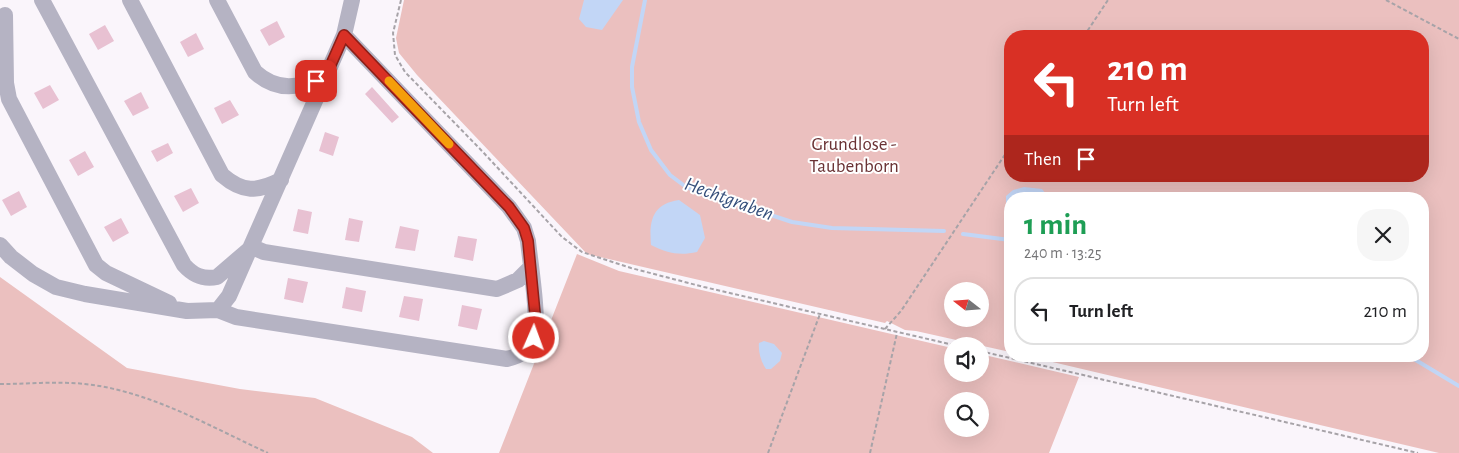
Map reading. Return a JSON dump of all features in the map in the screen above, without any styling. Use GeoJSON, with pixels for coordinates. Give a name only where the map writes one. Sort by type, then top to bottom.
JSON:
{"type":"FeatureCollection","features":[{"type":"Feature","properties":{"kind":"lane"},"geometry":{"type":"LineString","coordinates":[[42,0],[184,265],[197,276],[210,279],[217,277],[252,246]]}},
{"type":"Feature","properties":{"kind":"lane"},"geometry":{"type":"LineString","coordinates":[[130,0],[222,176],[234,186],[244,188],[259,188],[281,180]]}},
{"type":"Feature","properties":{"kind":"lane"},"geometry":{"type":"LineString","coordinates":[[216,0],[255,72],[265,81],[295,87],[325,78]]}},
{"type":"Feature","properties":{"kind":"lane"},"geometry":{"type":"LineString","coordinates":[[218,310],[229,296],[252,246],[344,35],[352,0]]}},
{"type":"Feature","properties":{"kind":"lane"},"geometry":{"type":"LineString","coordinates":[[0,36],[7,7]]}},
{"type":"Feature","properties":{"kind":"lane"},"geometry":{"type":"LineString","coordinates":[[7,7],[6,83],[9,99],[96,265],[106,273],[187,311]]}},
{"type":"Feature","properties":{"kind":"lane"},"geometry":{"type":"LineString","coordinates":[[0,245],[11,258],[33,274],[56,287],[85,294],[187,311],[218,310],[236,317],[507,359],[518,356],[526,350],[534,338],[536,324],[528,241],[524,228],[509,207],[344,35]]}},
{"type":"Feature","properties":{"kind":"lane"},"geometry":{"type":"LineString","coordinates":[[252,246],[264,252],[497,289],[518,280],[531,267]]}},
{"type":"Feature","properties":{"kind":"path"},"geometry":{"type":"LineString","coordinates":[[402,0],[394,33],[395,55],[405,72],[562,237],[582,252],[631,268],[944,343]]}},
{"type":"Feature","properties":{"kind":"path"},"geometry":{"type":"LineString","coordinates":[[1088,30],[1108,0]]}},
{"type":"Feature","properties":{"kind":"path"},"geometry":{"type":"LineString","coordinates":[[1386,0],[1459,39]]}},
{"type":"Feature","properties":{"kind":"path"},"geometry":{"type":"LineString","coordinates":[[885,329],[901,312],[1004,157]]}},
{"type":"Feature","properties":{"kind":"path"},"geometry":{"type":"LineString","coordinates":[[768,453],[820,314]]}},
{"type":"Feature","properties":{"kind":"path"},"geometry":{"type":"LineString","coordinates":[[870,453],[897,332]]}},
{"type":"Feature","properties":{"kind":"path"},"geometry":{"type":"LineString","coordinates":[[989,353],[1004,357]]}},
{"type":"Feature","properties":{"kind":"path"},"geometry":{"type":"LineString","coordinates":[[1027,362],[1418,453]]}},
{"type":"Feature","properties":{"kind":"path"},"geometry":{"type":"LineString","coordinates":[[0,384],[85,384],[138,396],[268,453]]}},
{"type":"Feature","properties":{"kind":"green space","name":"Grundlose - Taubenborn"},"geometry":{"type":"Polygon","coordinates":[[[404,0],[1459,0],[1459,453],[1439,453],[1052,362],[1429,362],[1429,192],[1004,192],[1004,351],[989,347],[989,337],[944,337],[905,330],[887,321],[885,323],[587,254],[417,75],[399,53],[396,38],[404,0]]]}},
{"type":"Feature","properties":{"kind":"green space"},"geometry":{"type":"Polygon","coordinates":[[[577,254],[619,271],[944,346],[944,382],[989,382],[989,356],[1004,360],[1004,362],[1014,362],[1079,377],[1049,453],[499,453],[577,254]]]}},
{"type":"Feature","properties":{"kind":"green space"},"geometry":{"type":"Polygon","coordinates":[[[0,277],[127,368],[240,389],[315,398],[412,437],[433,453],[0,453],[0,277]]]}},
{"type":"Feature","properties":{"kind":"water"},"geometry":{"type":"Polygon","coordinates":[[[584,0],[623,0],[602,30],[586,27],[579,19],[584,0]]]}},
{"type":"Feature","properties":{"kind":"water"},"geometry":{"type":"Polygon","coordinates":[[[1024,187],[1042,189],[1044,192],[1011,192],[1024,187]]]}},
{"type":"Feature","properties":{"kind":"water"},"geometry":{"type":"Polygon","coordinates":[[[679,200],[700,215],[705,238],[697,252],[673,253],[651,245],[651,228],[654,215],[663,205],[679,200]]]}},
{"type":"Feature","properties":{"kind":"water"},"geometry":{"type":"Polygon","coordinates":[[[764,341],[774,344],[782,353],[780,361],[771,369],[766,369],[760,356],[759,343],[764,341]]]}},
{"type":"Feature","properties":{"kind":"building"},"geometry":{"type":"Polygon","coordinates":[[[277,21],[285,37],[269,46],[260,30],[277,21]]]}},
{"type":"Feature","properties":{"kind":"building"},"geometry":{"type":"Polygon","coordinates":[[[105,25],[114,41],[98,50],[89,34],[105,25]]]}},
{"type":"Feature","properties":{"kind":"building"},"geometry":{"type":"Polygon","coordinates":[[[196,33],[204,49],[188,57],[180,42],[196,33]]]}},
{"type":"Feature","properties":{"kind":"building"},"geometry":{"type":"Polygon","coordinates":[[[50,85],[59,100],[43,109],[34,93],[50,85]]]}},
{"type":"Feature","properties":{"kind":"building"},"geometry":{"type":"Polygon","coordinates":[[[372,87],[399,117],[392,123],[365,94],[372,87]]]}},
{"type":"Feature","properties":{"kind":"building"},"geometry":{"type":"Polygon","coordinates":[[[141,92],[149,108],[133,116],[124,101],[141,92]]]}},
{"type":"Feature","properties":{"kind":"building"},"geometry":{"type":"Polygon","coordinates":[[[230,100],[239,115],[222,124],[214,108],[230,100]]]}},
{"type":"Feature","properties":{"kind":"building"},"geometry":{"type":"Polygon","coordinates":[[[325,132],[339,137],[333,156],[319,151],[325,132]]]}},
{"type":"Feature","properties":{"kind":"building"},"geometry":{"type":"Polygon","coordinates":[[[168,143],[173,153],[157,162],[151,151],[168,143]]]}},
{"type":"Feature","properties":{"kind":"building"},"geometry":{"type":"Polygon","coordinates":[[[85,151],[94,167],[78,176],[69,160],[85,151]]]}},
{"type":"Feature","properties":{"kind":"building"},"geometry":{"type":"Polygon","coordinates":[[[191,188],[199,203],[183,212],[174,196],[191,188]]]}},
{"type":"Feature","properties":{"kind":"building"},"geometry":{"type":"Polygon","coordinates":[[[19,191],[27,207],[11,216],[2,200],[19,191]]]}},
{"type":"Feature","properties":{"kind":"building"},"geometry":{"type":"Polygon","coordinates":[[[298,209],[312,212],[308,234],[293,231],[298,209]]]}},
{"type":"Feature","properties":{"kind":"building"},"geometry":{"type":"Polygon","coordinates":[[[121,218],[129,233],[113,242],[104,227],[121,218]]]}},
{"type":"Feature","properties":{"kind":"building"},"geometry":{"type":"Polygon","coordinates":[[[349,218],[363,221],[359,242],[345,240],[349,218]]]}},
{"type":"Feature","properties":{"kind":"building"},"geometry":{"type":"Polygon","coordinates":[[[400,226],[419,230],[415,251],[395,248],[400,226]]]}},
{"type":"Feature","properties":{"kind":"building"},"geometry":{"type":"Polygon","coordinates":[[[458,236],[477,239],[473,261],[454,257],[458,236]]]}},
{"type":"Feature","properties":{"kind":"building"},"geometry":{"type":"Polygon","coordinates":[[[288,278],[308,282],[303,303],[284,299],[288,278]]]}},
{"type":"Feature","properties":{"kind":"building"},"geometry":{"type":"Polygon","coordinates":[[[346,287],[366,291],[362,312],[342,308],[346,287]]]}},
{"type":"Feature","properties":{"kind":"building"},"geometry":{"type":"Polygon","coordinates":[[[404,296],[423,299],[419,321],[399,317],[404,296]]]}},
{"type":"Feature","properties":{"kind":"building"},"geometry":{"type":"Polygon","coordinates":[[[462,305],[482,309],[477,330],[458,326],[462,305]]]}},
{"type":"Feature","properties":{"kind":"waterway","name":"Hechtgraben"},"geometry":{"type":"LineString","coordinates":[[645,0],[632,67],[632,87],[639,122],[651,150],[670,175],[686,187],[792,222],[832,228],[944,231]]}},
{"type":"Feature","properties":{"kind":"waterway","name":"Hechtgraben"},"geometry":{"type":"LineString","coordinates":[[963,234],[1004,239]]}},
{"type":"Feature","properties":{"kind":"waterway","name":"Hechtgraben"},"geometry":{"type":"LineString","coordinates":[[1419,362],[1459,386]]}},
{"type":"Feature","properties":{"kind":"slow traffic"},"geometry":{"type":"LineString","coordinates":[[389,81],[449,144]]}},
{"type":"Feature","properties":{"kind":"route"},"geometry":{"type":"LineString","coordinates":[[316,81],[325,78],[344,35],[517,216],[524,228],[528,241],[536,324],[534,338]]}}]}
